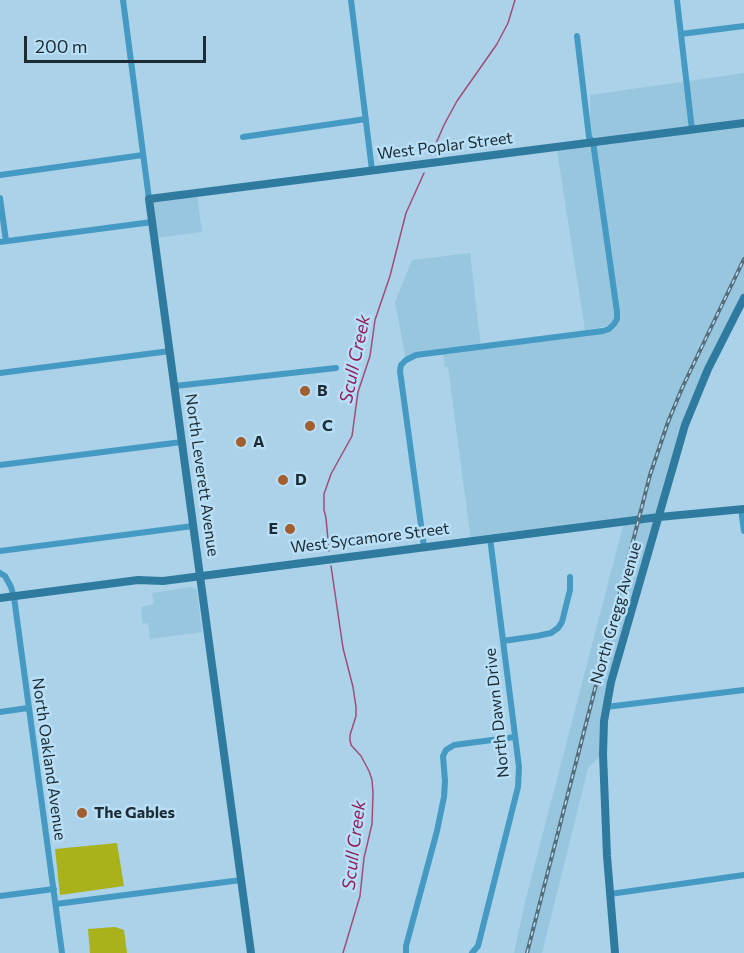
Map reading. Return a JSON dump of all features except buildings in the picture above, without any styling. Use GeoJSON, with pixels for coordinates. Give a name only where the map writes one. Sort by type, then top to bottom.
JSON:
{"type":"FeatureCollection","features":[{"type":"Feature","properties":{"kind":"street","name":"North Leverett Avenue"},"geometry":{"type":"LineString","coordinates":[[123,0],[251,953]]}},
{"type":"Feature","properties":{"kind":"street"},"geometry":{"type":"LineString","coordinates":[[351,0],[372,170]]}},
{"type":"Feature","properties":{"kind":"street"},"geometry":{"type":"LineString","coordinates":[[677,0],[692,130]]}},
{"type":"Feature","properties":{"kind":"street"},"geometry":{"type":"LineString","coordinates":[[681,34],[744,26]]}},
{"type":"Feature","properties":{"kind":"street"},"geometry":{"type":"LineString","coordinates":[[424,547],[400,371],[406,360],[416,356],[603,331],[609,329],[616,319],[617,312],[593,142],[589,137],[577,36]]}},
{"type":"Feature","properties":{"kind":"street"},"geometry":{"type":"LineString","coordinates":[[243,136],[366,119]]}},
{"type":"Feature","properties":{"kind":"street","name":"West Poplar Street"},"geometry":{"type":"LineString","coordinates":[[149,199],[744,123]]}},
{"type":"Feature","properties":{"kind":"street"},"geometry":{"type":"LineString","coordinates":[[0,175],[143,155]]}},
{"type":"Feature","properties":{"kind":"street"},"geometry":{"type":"LineString","coordinates":[[0,198],[3,241],[152,222]]}},
{"type":"Feature","properties":{"kind":"street","name":"North Gregg Avenue"},"geometry":{"type":"LineString","coordinates":[[615,953],[607,856],[603,754],[610,682],[685,425],[708,369],[740,315],[744,298]]}},
{"type":"Feature","properties":{"kind":"street"},"geometry":{"type":"LineString","coordinates":[[0,373],[170,351]]}},
{"type":"Feature","properties":{"kind":"street"},"geometry":{"type":"LineString","coordinates":[[175,386],[336,368]]}},
{"type":"Feature","properties":{"kind":"street"},"geometry":{"type":"LineString","coordinates":[[0,465],[182,442]]}},
{"type":"Feature","properties":{"kind":"street"},"geometry":{"type":"LineString","coordinates":[[743,509],[744,531]]}},
{"type":"Feature","properties":{"kind":"street","name":"West Sycamore Street"},"geometry":{"type":"LineString","coordinates":[[0,598],[138,580],[163,581],[658,517],[743,509]]}},
{"type":"Feature","properties":{"kind":"street"},"geometry":{"type":"LineString","coordinates":[[0,551],[194,526]]}},
{"type":"Feature","properties":{"kind":"street","name":"North Dawn Drive"},"geometry":{"type":"LineString","coordinates":[[473,952],[483,923],[518,787],[519,767],[490,538]]}},
{"type":"Feature","properties":{"kind":"street","name":"North Oakland Avenue"},"geometry":{"type":"LineString","coordinates":[[0,573],[5,576],[14,597],[63,953]]}},
{"type":"Feature","properties":{"kind":"street"},"geometry":{"type":"LineString","coordinates":[[502,641],[551,633],[558,628],[562,622],[570,590],[570,577]]}},
{"type":"Feature","properties":{"kind":"street"},"geometry":{"type":"LineString","coordinates":[[606,707],[744,690]]}},
{"type":"Feature","properties":{"kind":"street"},"geometry":{"type":"LineString","coordinates":[[0,712],[28,708]]}},
{"type":"Feature","properties":{"kind":"street"},"geometry":{"type":"LineString","coordinates":[[406,953],[444,797],[443,756],[446,750],[454,745],[515,737]]}},
{"type":"Feature","properties":{"kind":"street"},"geometry":{"type":"LineString","coordinates":[[610,894],[744,875]]}},
{"type":"Feature","properties":{"kind":"street"},"geometry":{"type":"LineString","coordinates":[[56,904],[241,880]]}},
{"type":"Feature","properties":{"kind":"street"},"geometry":{"type":"LineString","coordinates":[[0,897],[54,889]]}},
{"type":"Feature","properties":{"kind":"shaded area"},"geometry":{"type":"Polygon","coordinates":[[[744,73],[744,298],[698,392],[611,682],[603,754],[588,768],[542,953],[514,953],[526,898],[624,522],[471,541],[448,367],[445,367],[443,352],[406,360],[395,302],[412,260],[470,253],[481,347],[603,331],[613,325],[585,330],[557,151],[590,146],[590,95],[744,73]]]}},
{"type":"Feature","properties":{"kind":"shaded area"},"geometry":{"type":"Polygon","coordinates":[[[197,193],[202,232],[154,238],[149,199],[197,193]]]}},
{"type":"Feature","properties":{"kind":"shaded area"},"geometry":{"type":"Polygon","coordinates":[[[191,587],[197,591],[202,632],[150,639],[148,623],[143,624],[141,607],[154,604],[152,593],[191,587]]]}},
{"type":"Feature","properties":{"kind":"shaded area"},"geometry":{"type":"Polygon","coordinates":[[[117,843],[124,886],[60,895],[55,849],[117,843]]]}},
{"type":"Feature","properties":{"kind":"shaded area"},"geometry":{"type":"Polygon","coordinates":[[[115,927],[124,930],[127,953],[90,953],[88,929],[115,927]]]}},
{"type":"Feature","properties":{"kind":"waterway","name":"Scull Creek"},"geometry":{"type":"LineString","coordinates":[[431,155],[457,101],[497,44],[508,23],[515,0]]}},
{"type":"Feature","properties":{"kind":"waterway","name":"Scull Creek"},"geometry":{"type":"LineString","coordinates":[[329,551],[324,494],[331,474],[352,436],[358,392],[370,356],[375,320],[390,276],[406,213],[424,173]]}},
{"type":"Feature","properties":{"kind":"waterway","name":"Scull Creek"},"geometry":{"type":"LineString","coordinates":[[331,566],[343,648],[356,707],[350,740],[369,771],[373,793],[372,824],[364,858],[360,896],[343,953]]}},
{"type":"Feature","properties":{"kind":"railway"},"geometry":{"type":"LineString","coordinates":[[527,953],[650,475],[683,386],[744,259]]}},
{"type":"Feature","properties":{"kind":"place","name":"B"},"geometry":{"type":"Point","coordinates":[305,391]}},
{"type":"Feature","properties":{"kind":"place","name":"C"},"geometry":{"type":"Point","coordinates":[310,426]}},
{"type":"Feature","properties":{"kind":"place","name":"A"},"geometry":{"type":"Point","coordinates":[241,442]}},
{"type":"Feature","properties":{"kind":"place","name":"D"},"geometry":{"type":"Point","coordinates":[283,480]}},
{"type":"Feature","properties":{"kind":"place","name":"E"},"geometry":{"type":"Point","coordinates":[290,529]}},
{"type":"Feature","properties":{"kind":"place","name":"The Gables"},"geometry":{"type":"Point","coordinates":[82,813]}}]}
